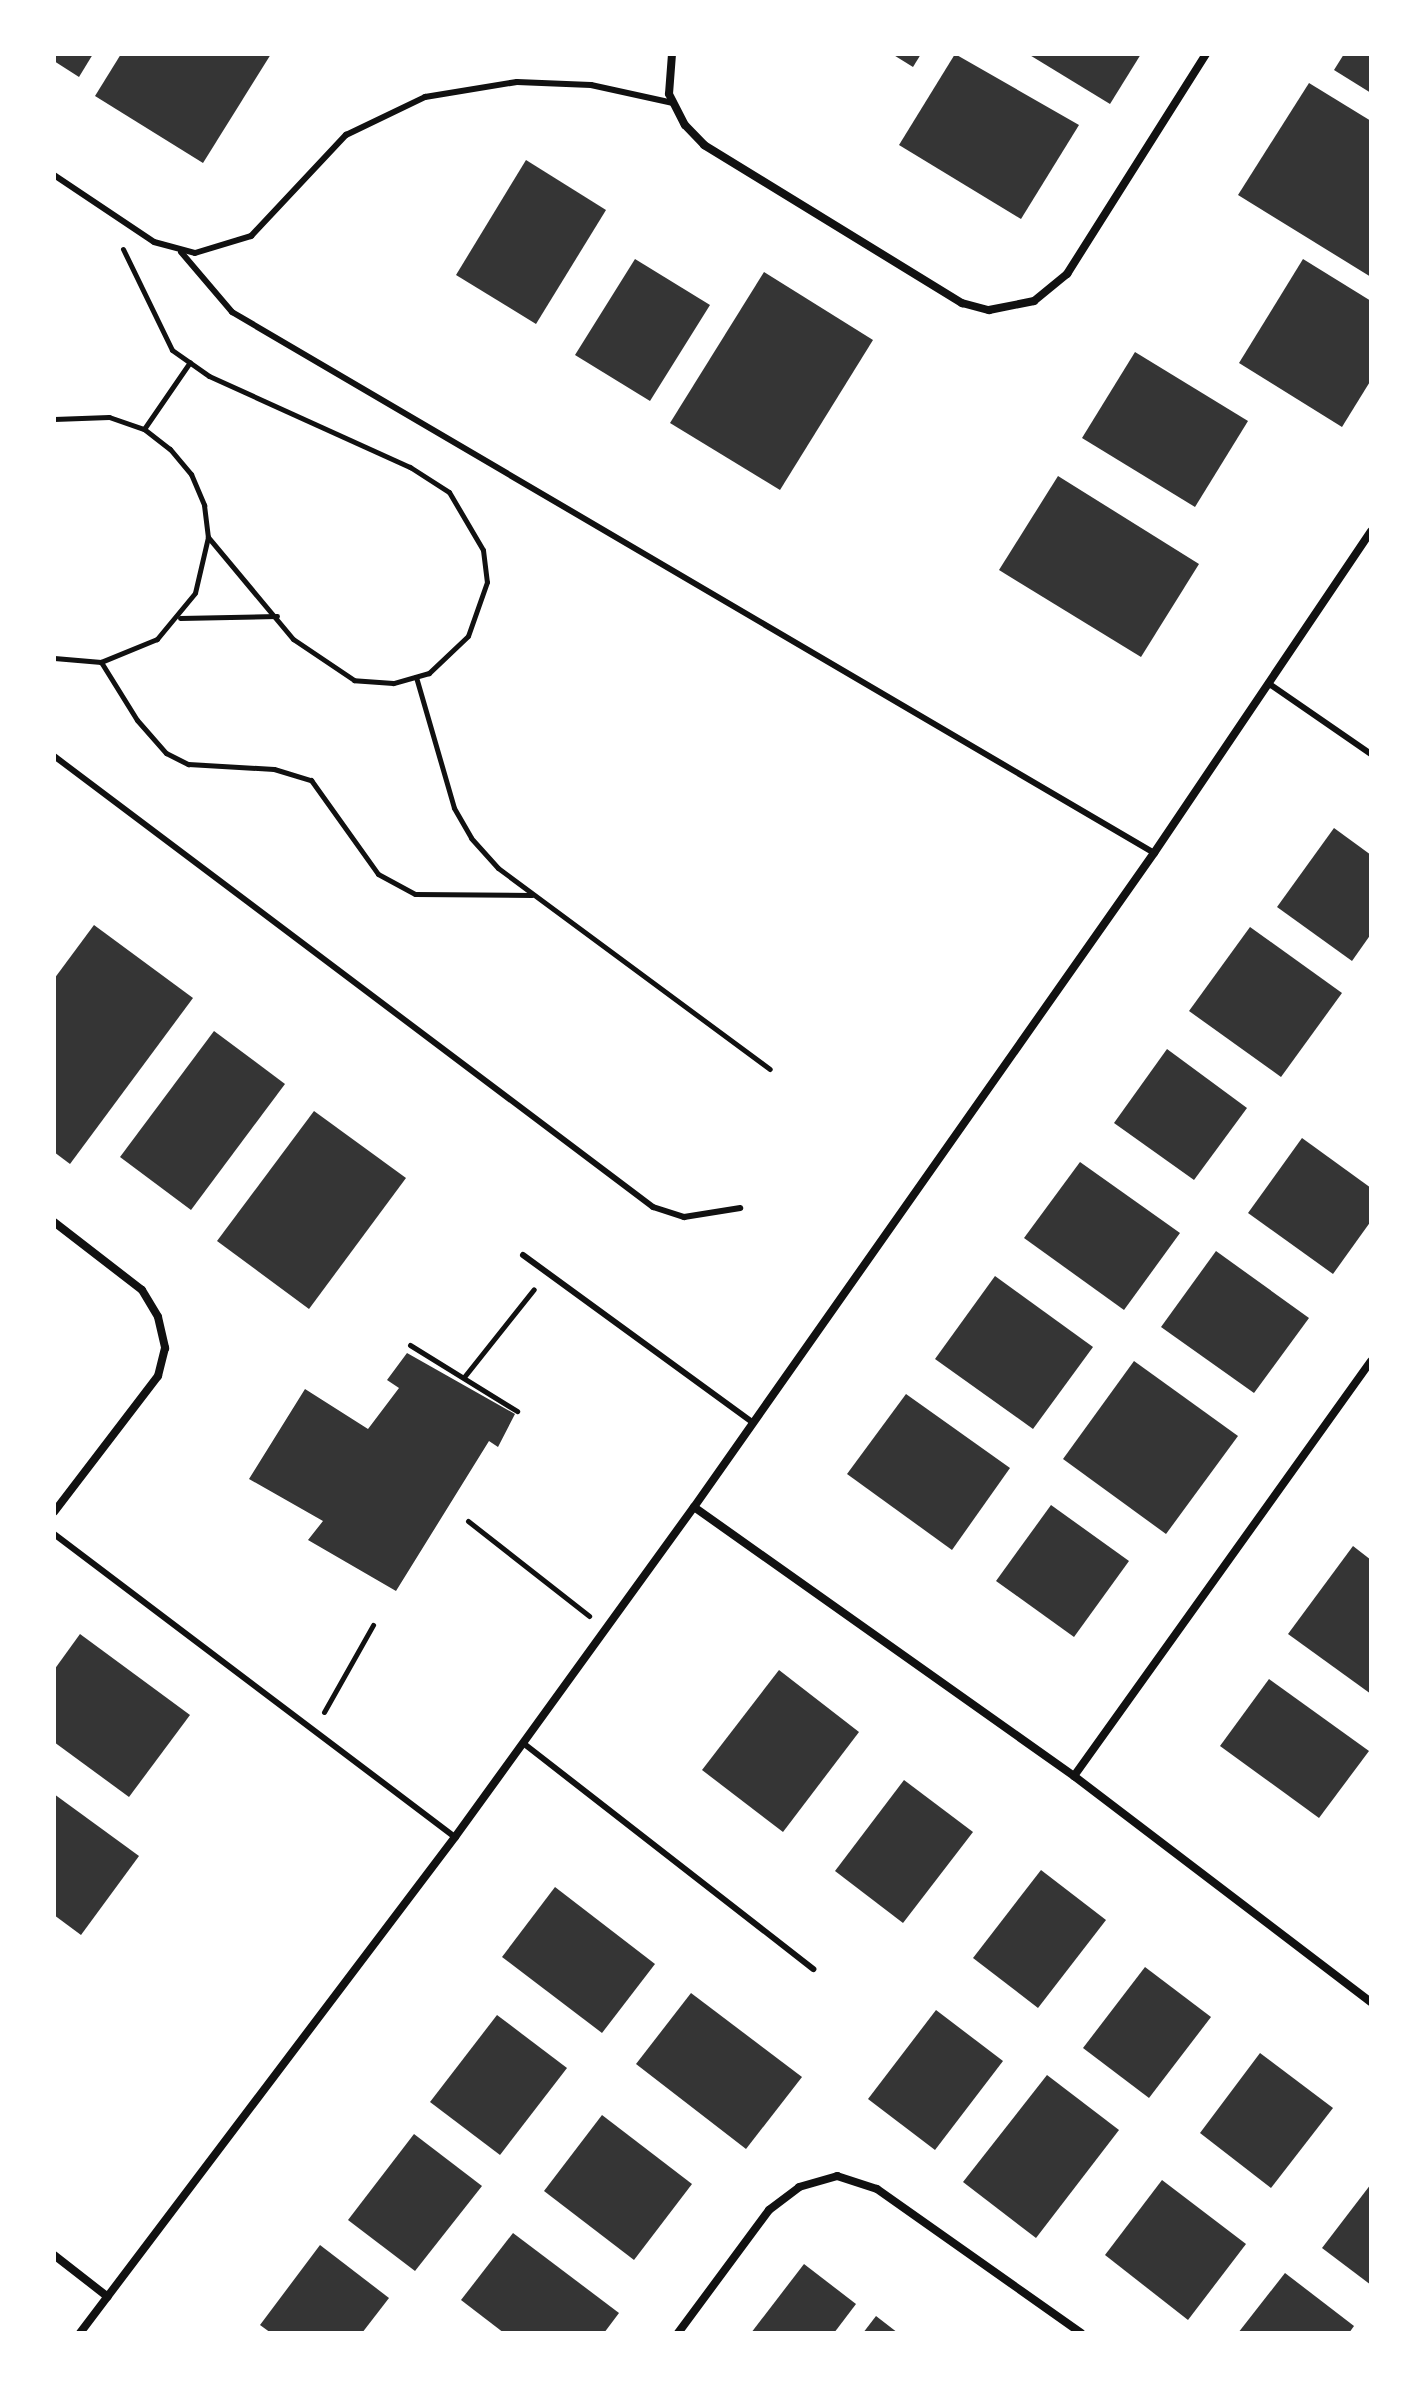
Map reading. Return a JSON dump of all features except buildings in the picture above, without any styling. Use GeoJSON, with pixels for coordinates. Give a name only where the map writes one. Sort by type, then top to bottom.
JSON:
{"type":"FeatureCollection","features":[{"type":"Feature","properties":{"kind":"street"},"geometry":{"type":"LineString","coordinates":[[672,54],[667,72],[673,103],[704,145],[962,303],[1002,310],[1034,301],[1067,274],[1206,54]]}},
{"type":"Feature","properties":{"kind":"street"},"geometry":{"type":"LineString","coordinates":[[80,2333],[455,1837],[694,1507],[1154,853],[1371,531]]}},
{"type":"Feature","properties":{"kind":"street"},"geometry":{"type":"LineString","coordinates":[[54,1222],[142,1290],[158,1317],[165,1348],[158,1376],[54,1512]]}},
{"type":"Feature","properties":{"kind":"street"},"geometry":{"type":"LineString","coordinates":[[1074,1776],[1371,1361]]}},
{"type":"Feature","properties":{"kind":"street"},"geometry":{"type":"LineString","coordinates":[[694,1507],[1074,1776],[1371,2002]]}},
{"type":"Feature","properties":{"kind":"street"},"geometry":{"type":"LineString","coordinates":[[678,2333],[769,2210],[814,2180],[849,2176],[877,2189],[1081,2333]]}},
{"type":"Feature","properties":{"kind":"street"},"geometry":{"type":"LineString","coordinates":[[54,2255],[108,2297]]}},
{"type":"Feature","properties":{"kind":"lane"},"geometry":{"type":"LineString","coordinates":[[54,175],[154,242],[181,252],[212,251],[251,236],[346,135],[425,97],[517,82],[591,85],[673,103]]}},
{"type":"Feature","properties":{"kind":"lane"},"geometry":{"type":"LineString","coordinates":[[181,252],[232,312],[1154,853]]}},
{"type":"Feature","properties":{"kind":"lane"},"geometry":{"type":"LineString","coordinates":[[1268,683],[1371,754]]}},
{"type":"Feature","properties":{"kind":"lane"},"geometry":{"type":"LineString","coordinates":[[54,756],[653,1207],[684,1217],[740,1208]]}},
{"type":"Feature","properties":{"kind":"lane"},"geometry":{"type":"LineString","coordinates":[[523,1255],[753,1423]]}},
{"type":"Feature","properties":{"kind":"lane"},"geometry":{"type":"LineString","coordinates":[[54,1534],[455,1837]]}},
{"type":"Feature","properties":{"kind":"lane"},"geometry":{"type":"LineString","coordinates":[[523,1743],[813,1969]]}},
{"type":"Feature","properties":{"kind":"path"},"geometry":{"type":"LineString","coordinates":[[107,211],[147,307],[172,350],[209,376],[410,467],[449,492],[483,550],[487,582],[468,636],[429,673],[393,683],[354,680],[293,639],[277,616],[208,537]]}},
{"type":"Feature","properties":{"kind":"path"},"geometry":{"type":"LineString","coordinates":[[144,429],[190,362]]}},
{"type":"Feature","properties":{"kind":"path"},"geometry":{"type":"LineString","coordinates":[[54,419],[109,417],[144,429],[170,449],[191,474],[204,505],[208,537],[205,566],[179,618],[131,653],[101,662],[54,658]]}},
{"type":"Feature","properties":{"kind":"path"},"geometry":{"type":"LineString","coordinates":[[179,618],[277,616]]}},
{"type":"Feature","properties":{"kind":"path"},"geometry":{"type":"LineString","coordinates":[[101,662],[137,720],[166,753],[188,764],[274,769],[311,780],[378,874],[415,894],[533,895]]}},
{"type":"Feature","properties":{"kind":"path"},"geometry":{"type":"LineString","coordinates":[[416,677],[454,808],[471,838],[533,895],[770,1069]]}},
{"type":"Feature","properties":{"kind":"path"},"geometry":{"type":"LineString","coordinates":[[464,1377],[547,1273]]}},
{"type":"Feature","properties":{"kind":"path"},"geometry":{"type":"LineString","coordinates":[[410,1345],[517,1411]]}},
{"type":"Feature","properties":{"kind":"path"},"geometry":{"type":"LineString","coordinates":[[468,1521],[606,1629]]}},
{"type":"Feature","properties":{"kind":"path"},"geometry":{"type":"LineString","coordinates":[[314,1730],[373,1625]]}}]}
